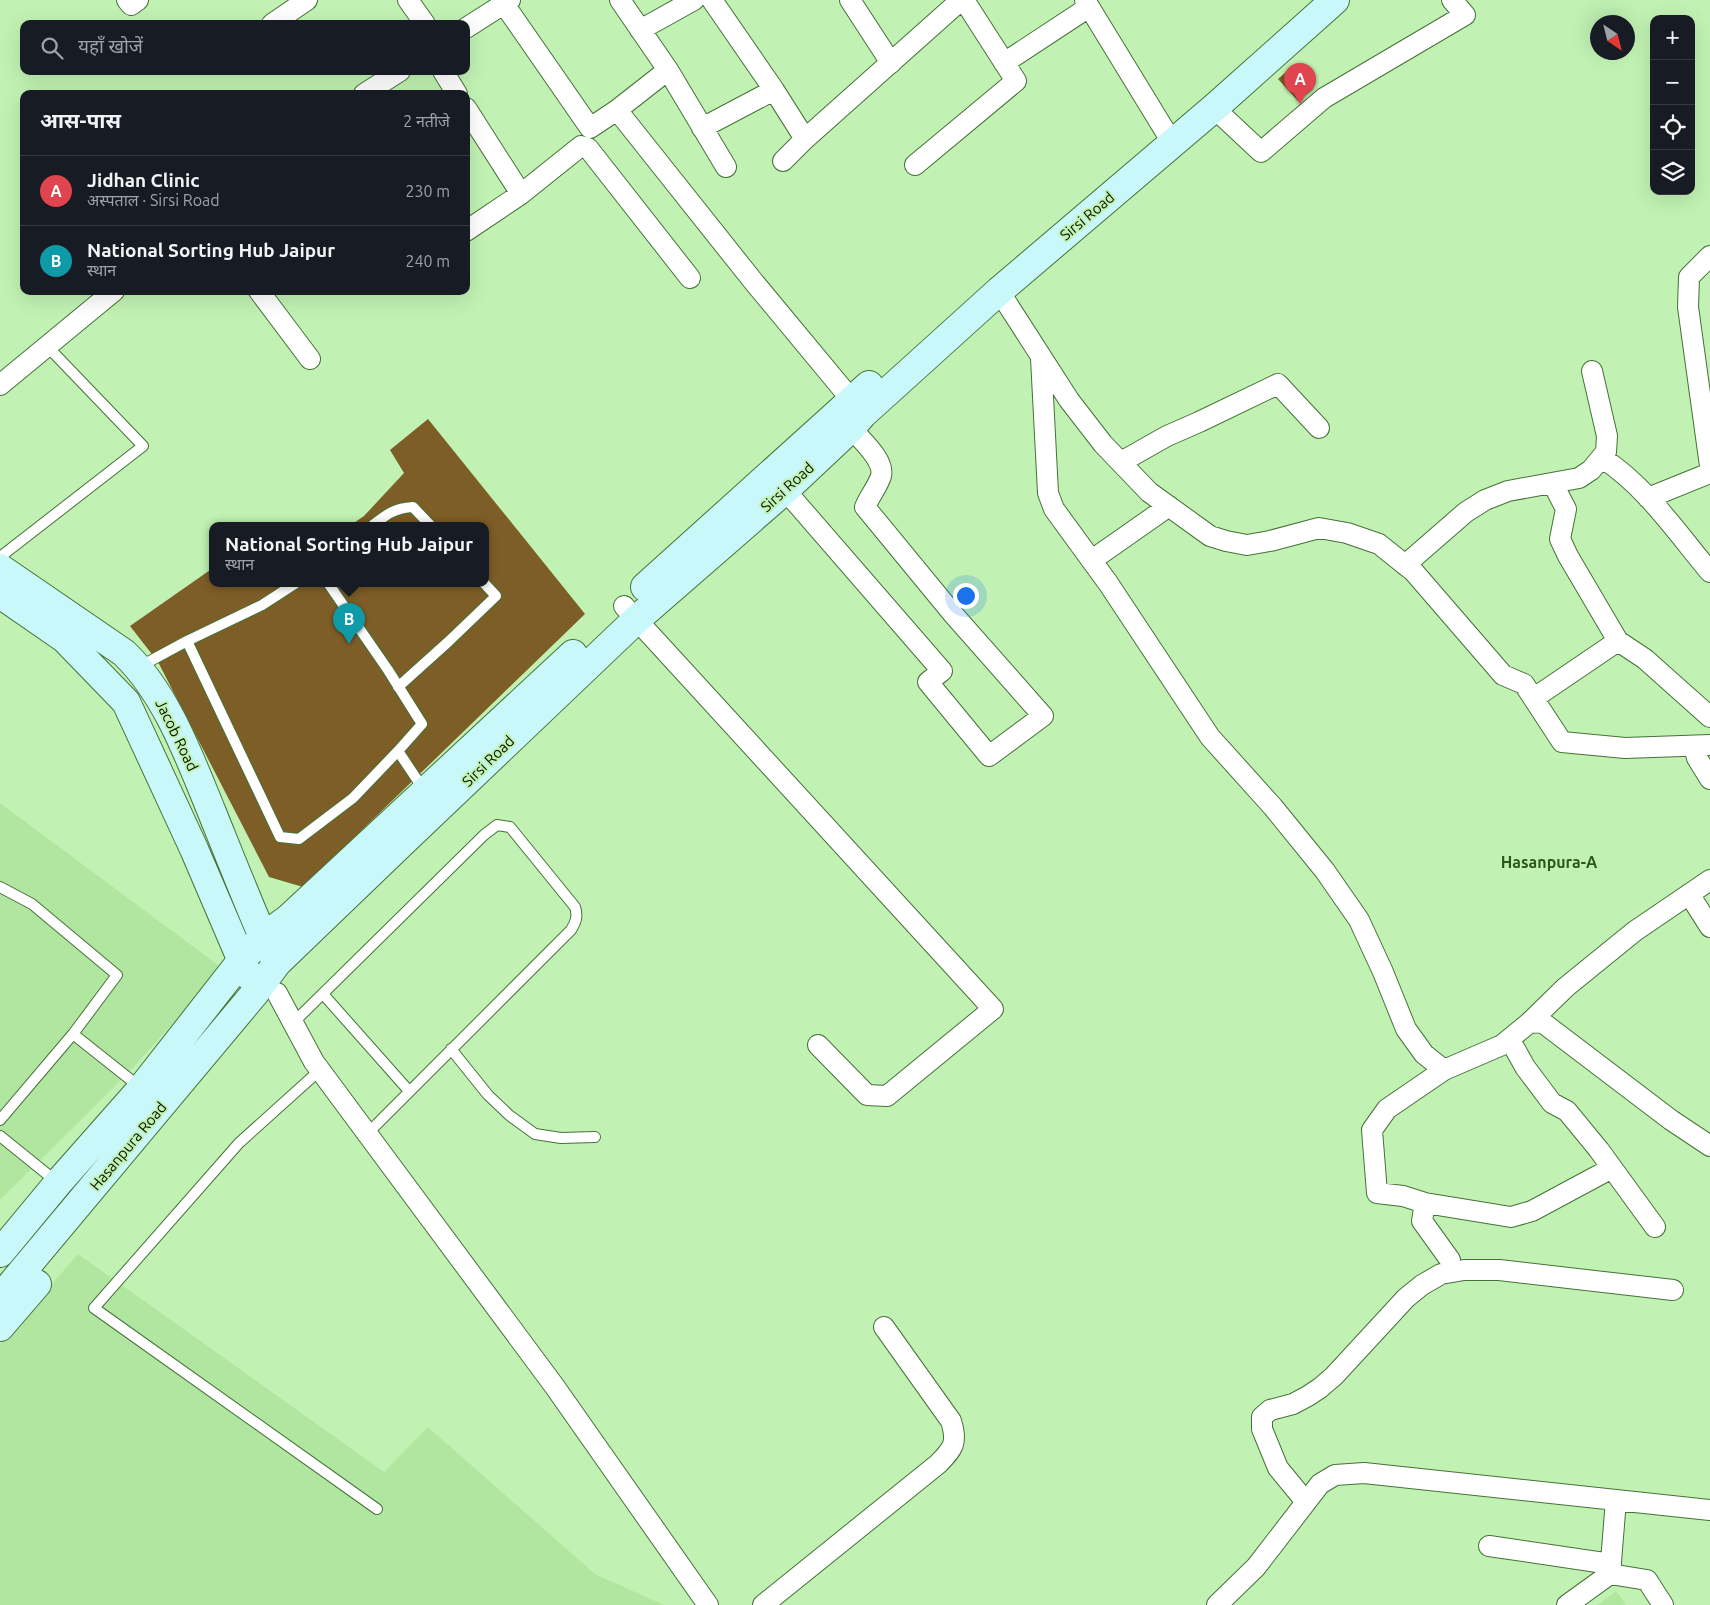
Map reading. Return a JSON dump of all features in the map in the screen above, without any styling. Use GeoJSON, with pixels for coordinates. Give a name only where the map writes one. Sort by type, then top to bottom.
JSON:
{"type":"FeatureCollection","features":[{"type":"Feature","properties":{"kind":"street"},"geometry":{"type":"LineString","coordinates":[[127,0],[131,5],[138,0]]}},
{"type":"Feature","properties":{"kind":"street"},"geometry":{"type":"LineString","coordinates":[[278,20],[307,0]]}},
{"type":"Feature","properties":{"kind":"street"},"geometry":{"type":"LineString","coordinates":[[408,0],[421,20]]}},
{"type":"Feature","properties":{"kind":"street"},"geometry":{"type":"LineString","coordinates":[[620,0],[668,70],[726,167]]}},
{"type":"Feature","properties":{"kind":"street"},"geometry":{"type":"LineString","coordinates":[[640,30],[694,0]]}},
{"type":"Feature","properties":{"kind":"street"},"geometry":{"type":"LineString","coordinates":[[712,0],[805,139]]}},
{"type":"Feature","properties":{"kind":"street"},"geometry":{"type":"LineString","coordinates":[[850,0],[891,63]]}},
{"type":"Feature","properties":{"kind":"street"},"geometry":{"type":"LineString","coordinates":[[783,161],[805,139],[962,0],[1016,81],[915,165]]}},
{"type":"Feature","properties":{"kind":"street","name":"Sirsi Road"},"geometry":{"type":"LineString","coordinates":[[0,1253],[58,1183],[141,1089],[242,960],[263,937],[289,918],[425,791],[855,414],[999,291],[1168,136],[1308,0]]}},
{"type":"Feature","properties":{"kind":"street","name":"Sirsi Road"},"geometry":{"type":"LineString","coordinates":[[266,993],[277,963],[405,840],[630,613],[785,490],[982,281],[1168,136],[1214,108],[1336,0]]}},
{"type":"Feature","properties":{"kind":"street"},"geometry":{"type":"LineString","coordinates":[[1214,108],[1261,152],[1324,98],[1466,15],[1452,0]]}},
{"type":"Feature","properties":{"kind":"street"},"geometry":{"type":"LineString","coordinates":[[470,25],[507,2],[585,137],[588,148],[690,278]]}},
{"type":"Feature","properties":{"kind":"street"},"geometry":{"type":"LineString","coordinates":[[1004,64],[1087,4],[1168,136]]}},
{"type":"Feature","properties":{"kind":"street"},"geometry":{"type":"LineString","coordinates":[[470,228],[521,194],[617,110],[668,70]]}},
{"type":"Feature","properties":{"kind":"street"},"geometry":{"type":"LineString","coordinates":[[370,90],[394,75]]}},
{"type":"Feature","properties":{"kind":"street"},"geometry":{"type":"LineString","coordinates":[[446,75],[455,90]]}},
{"type":"Feature","properties":{"kind":"street"},"geometry":{"type":"LineString","coordinates":[[702,128],[774,90]]}},
{"type":"Feature","properties":{"kind":"street"},"geometry":{"type":"LineString","coordinates":[[617,110],[753,281],[855,414],[882,469],[881,478],[865,507],[953,614],[1044,716],[989,756],[928,682],[942,672],[785,490]]}},
{"type":"Feature","properties":{"kind":"street"},"geometry":{"type":"LineString","coordinates":[[470,114],[521,194]]}},
{"type":"Feature","properties":{"kind":"street"},"geometry":{"type":"LineString","coordinates":[[1710,256],[1689,277],[1688,307],[1710,466]]}},
{"type":"Feature","properties":{"kind":"street"},"geometry":{"type":"LineString","coordinates":[[999,291],[1069,400],[1103,444],[1149,492],[1210,536],[1247,545],[1319,528],[1347,533],[1378,544],[1414,572],[1503,676],[1524,684],[1562,742],[1625,748],[1702,745],[1697,758],[1710,779]]}},
{"type":"Feature","properties":{"kind":"street"},"geometry":{"type":"LineString","coordinates":[[0,384],[109,295]]}},
{"type":"Feature","properties":{"kind":"street"},"geometry":{"type":"LineString","coordinates":[[261,295],[310,359]]}},
{"type":"Feature","properties":{"kind":"street"},"geometry":{"type":"LineString","coordinates":[[1041,355],[1048,493],[1054,509],[1108,583],[1210,737],[1273,806],[1331,879],[1359,920],[1406,1029],[1424,1054],[1444,1070]]}},
{"type":"Feature","properties":{"kind":"street"},"geometry":{"type":"LineString","coordinates":[[1405,565],[1466,512],[1485,500],[1508,491],[1579,478],[1591,470],[1606,452],[1607,436],[1592,371]]}},
{"type":"Feature","properties":{"kind":"street"},"geometry":{"type":"LineString","coordinates":[[1121,462],[1167,436],[1278,384],[1319,428]]}},
{"type":"Feature","properties":{"kind":"street"},"geometry":{"type":"LineString","coordinates":[[1602,458],[1628,477],[1648,498],[1710,572]]}},
{"type":"Feature","properties":{"kind":"street"},"geometry":{"type":"LineString","coordinates":[[1648,498],[1710,473]]}},
{"type":"Feature","properties":{"kind":"street"},"geometry":{"type":"LineString","coordinates":[[1553,484],[1566,509],[1560,539],[1618,641],[1645,659],[1710,717]]}},
{"type":"Feature","properties":{"kind":"street"},"geometry":{"type":"LineString","coordinates":[[1092,560],[1169,506]]}},
{"type":"Feature","properties":{"kind":"street","name":"Jacob Road"},"geometry":{"type":"LineString","coordinates":[[0,568],[124,653],[149,681],[184,748],[263,937],[277,963]]}},
{"type":"Feature","properties":{"kind":"street","name":"Jacob Road"},"geometry":{"type":"LineString","coordinates":[[0,594],[66,639],[126,702],[194,849],[242,960],[266,993]]}},
{"type":"Feature","properties":{"kind":"street"},"geometry":{"type":"LineString","coordinates":[[630,613],[992,1009],[887,1096],[867,1095],[818,1045]]}},
{"type":"Feature","properties":{"kind":"street"},"geometry":{"type":"LineString","coordinates":[[1534,698],[1618,641]]}},
{"type":"Feature","properties":{"kind":"street"},"geometry":{"type":"LineString","coordinates":[[1612,1168],[1532,1211],[1511,1217],[1425,1203],[1403,1196],[1377,1193],[1372,1130],[1387,1109],[1444,1070],[1502,1046],[1566,987],[1634,931],[1710,880]]}},
{"type":"Feature","properties":{"kind":"street"},"geometry":{"type":"LineString","coordinates":[[1689,894],[1710,927]]}},
{"type":"Feature","properties":{"kind":"street"},"geometry":{"type":"LineString","coordinates":[[266,993],[294,1022],[314,1062],[555,1387],[708,1605]]}},
{"type":"Feature","properties":{"kind":"street","name":"Hasanpura Road"},"geometry":{"type":"LineString","coordinates":[[7,1290],[266,993]]}},
{"type":"Feature","properties":{"kind":"street"},"geometry":{"type":"LineString","coordinates":[[1529,1023],[1542,1022],[1671,1120],[1710,1146]]}},
{"type":"Feature","properties":{"kind":"street"},"geometry":{"type":"LineString","coordinates":[[1510,1040],[1525,1067],[1552,1103],[1567,1111],[1655,1227]]}},
{"type":"Feature","properties":{"kind":"street"},"geometry":{"type":"LineString","coordinates":[[1425,1203],[1422,1220],[1450,1260]]}},
{"type":"Feature","properties":{"kind":"street"},"geometry":{"type":"LineString","coordinates":[[0,1229],[34,1214]]}},
{"type":"Feature","properties":{"kind":"street"},"geometry":{"type":"LineString","coordinates":[[0,1327],[38,1283],[46,1244]]}},
{"type":"Feature","properties":{"kind":"street"},"geometry":{"type":"LineString","coordinates":[[1306,1502],[1278,1468],[1262,1429],[1262,1417],[1270,1410],[1293,1404],[1320,1388],[1334,1376],[1406,1298],[1422,1285],[1441,1274],[1464,1270],[1499,1270],[1673,1290]]}},
{"type":"Feature","properties":{"kind":"street"},"geometry":{"type":"LineString","coordinates":[[763,1605],[938,1464],[954,1446],[955,1435],[951,1421],[884,1327]]}},
{"type":"Feature","properties":{"kind":"street"},"geometry":{"type":"LineString","coordinates":[[1218,1605],[1256,1567],[1320,1484],[1335,1475],[1364,1473],[1710,1510]]}},
{"type":"Feature","properties":{"kind":"street"},"geometry":{"type":"LineString","coordinates":[[1567,1605],[1610,1569],[1616,1500]]}},
{"type":"Feature","properties":{"kind":"street"},"geometry":{"type":"LineString","coordinates":[[1488,1546],[1610,1569],[1647,1580],[1663,1605]]}},
{"type":"Feature","properties":{"kind":"lane"},"geometry":{"type":"LineString","coordinates":[[0,557],[143,446],[47,346]]}},
{"type":"Feature","properties":{"kind":"lane"},"geometry":{"type":"LineString","coordinates":[[377,522],[399,508],[413,507],[427,522]]}},
{"type":"Feature","properties":{"kind":"lane"},"geometry":{"type":"LineString","coordinates":[[139,668],[187,641],[262,604],[290,587]]}},
{"type":"Feature","properties":{"kind":"lane"},"geometry":{"type":"LineString","coordinates":[[187,641],[280,837],[299,839],[353,798],[422,724],[331,587]]}},
{"type":"Feature","properties":{"kind":"lane"},"geometry":{"type":"LineString","coordinates":[[398,687],[496,596],[488,587]]}},
{"type":"Feature","properties":{"kind":"lane"},"geometry":{"type":"LineString","coordinates":[[398,751],[425,791]]}},
{"type":"Feature","properties":{"kind":"lane"},"geometry":{"type":"LineString","coordinates":[[294,1022],[484,835],[497,825],[510,827],[575,907],[577,912],[576,921],[571,930],[367,1134]]}},
{"type":"Feature","properties":{"kind":"lane"},"geometry":{"type":"LineString","coordinates":[[0,887],[32,904],[117,975],[73,1034],[0,1120]]}},
{"type":"Feature","properties":{"kind":"lane"},"geometry":{"type":"LineString","coordinates":[[323,994],[409,1091]]}},
{"type":"Feature","properties":{"kind":"lane"},"geometry":{"type":"LineString","coordinates":[[73,1034],[141,1089]]}},
{"type":"Feature","properties":{"kind":"lane"},"geometry":{"type":"LineString","coordinates":[[451,1050],[488,1095],[509,1115],[535,1134],[561,1138],[595,1137]]}},
{"type":"Feature","properties":{"kind":"lane"},"geometry":{"type":"LineString","coordinates":[[320,1070],[238,1142],[94,1308],[377,1509]]}},
{"type":"Feature","properties":{"kind":"lane"},"geometry":{"type":"LineString","coordinates":[[0,1136],[58,1183]]}},
{"type":"Feature","properties":{"kind":"shaded area"},"geometry":{"type":"Polygon","coordinates":[[[0,803],[222,968],[132,1069],[0,1200],[0,803]]]}},
{"type":"Feature","properties":{"kind":"shaded area"},"geometry":{"type":"Polygon","coordinates":[[[78,1254],[384,1472],[428,1427],[595,1574],[664,1605],[0,1605],[0,1344],[78,1254]]]}},
{"type":"Feature","properties":{"kind":"shaded area"},"geometry":{"type":"Polygon","coordinates":[[[1616,1591],[1626,1605],[1598,1605],[1616,1591]]]}},
{"type":"Feature","properties":{"kind":"building"},"geometry":{"type":"Polygon","coordinates":[[[1293,66],[1313,89],[1298,101],[1278,79],[1293,66]]]}},
{"type":"Feature","properties":{"kind":"building"},"geometry":{"type":"Polygon","coordinates":[[[428,419],[585,614],[303,887],[269,877],[158,662],[130,626],[209,571],[209,587],[489,587],[489,522],[355,522],[364,516],[404,473],[390,450],[428,419]]]}},
{"type":"Feature","properties":{"kind":"place","name":"Jidhan Clinic"},"geometry":{"type":"Point","coordinates":[1300,104]}},
{"type":"Feature","properties":{"kind":"place","name":"National Sorting Hub Jaipur"},"geometry":{"type":"Point","coordinates":[349,644]}},
{"type":"Feature","properties":{"kind":"district","name":"Hasanpura-A"},"geometry":{"type":"Point","coordinates":[1549,862]}}]}
